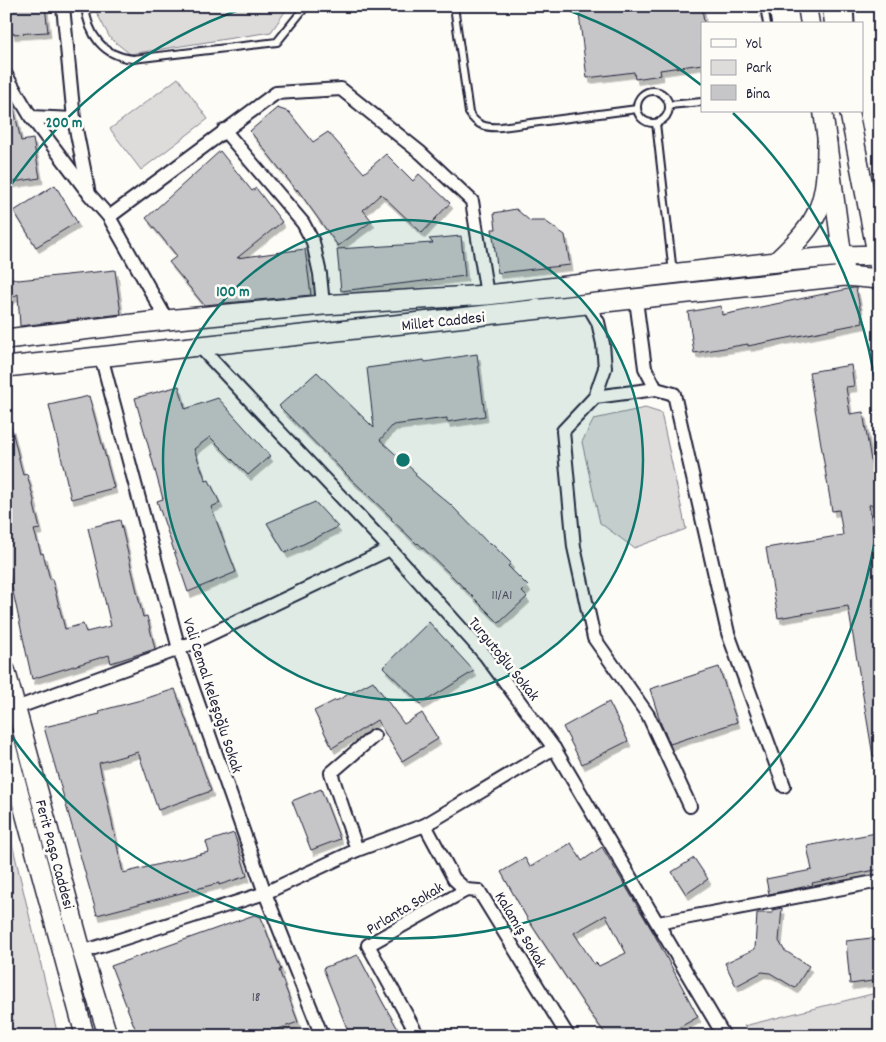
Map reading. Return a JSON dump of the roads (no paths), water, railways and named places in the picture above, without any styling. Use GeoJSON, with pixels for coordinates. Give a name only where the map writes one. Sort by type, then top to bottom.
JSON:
{"type":"FeatureCollection","features":[{"type":"Feature","properties":{"kind":"main road"},"geometry":{"type":"LineString","coordinates":[[807,6],[810,22]]}},
{"type":"Feature","properties":{"kind":"main road"},"geometry":{"type":"LineString","coordinates":[[832,6],[834,22]]}},
{"type":"Feature","properties":{"kind":"main road"},"geometry":{"type":"LineString","coordinates":[[823,112],[845,276]]}},
{"type":"Feature","properties":{"kind":"main road"},"geometry":{"type":"LineString","coordinates":[[849,112],[879,261]]}},
{"type":"Feature","properties":{"kind":"main road"},"geometry":{"type":"LineString","coordinates":[[776,262],[796,243],[817,215],[825,185],[827,143]]}},
{"type":"Feature","properties":{"kind":"main road","name":"Millet Caddesi"},"geometry":{"type":"LineString","coordinates":[[6,339],[167,320],[323,305],[487,295],[843,256],[879,261]]}},
{"type":"Feature","properties":{"kind":"main road","name":"Millet Caddesi"},"geometry":{"type":"LineString","coordinates":[[6,366],[636,300],[845,276],[880,279]]}},
{"type":"Feature","properties":{"kind":"main road","name":"Ferit Paşa Caddesi"},"geometry":{"type":"LineString","coordinates":[[6,671],[82,952],[108,1036]]}},
{"type":"Feature","properties":{"kind":"main road","name":"Ferit Paşa Caddesi"},"geometry":{"type":"LineString","coordinates":[[6,744],[85,1036]]}},
{"type":"Feature","properties":{"kind":"street"},"geometry":{"type":"LineString","coordinates":[[63,6],[74,119],[89,194]]}},
{"type":"Feature","properties":{"kind":"street"},"geometry":{"type":"LineString","coordinates":[[845,6],[846,22]]}},
{"type":"Feature","properties":{"kind":"street"},"geometry":{"type":"LineString","coordinates":[[6,76],[31,117],[89,194],[109,216],[167,320]]}},
{"type":"Feature","properties":{"kind":"street"},"geometry":{"type":"LineString","coordinates":[[109,216],[276,93],[341,89],[421,152],[472,201],[487,295]]}},
{"type":"Feature","properties":{"kind":"street"},"geometry":{"type":"LineString","coordinates":[[31,117],[74,119]]}},
{"type":"Feature","properties":{"kind":"street"},"geometry":{"type":"LineString","coordinates":[[224,130],[303,224],[313,242],[320,274],[323,305]]}},
{"type":"Feature","properties":{"kind":"street"},"geometry":{"type":"LineString","coordinates":[[636,300],[645,368],[656,389]]}},
{"type":"Feature","properties":{"kind":"street"},"geometry":{"type":"LineString","coordinates":[[588,305],[598,322],[606,368],[595,397],[563,431],[574,547],[594,638],[648,715],[690,806]]}},
{"type":"Feature","properties":{"kind":"street","name":"Turgutoğlu Sokak"},"geometry":{"type":"LineString","coordinates":[[199,346],[390,549],[485,656],[554,748],[724,1036]]}},
{"type":"Feature","properties":{"kind":"street","name":"Vali Cemal Keleşoğlu Sokak"},"geometry":{"type":"LineString","coordinates":[[101,356],[180,649],[264,893],[322,1036]]}},
{"type":"Feature","properties":{"kind":"street"},"geometry":{"type":"LineString","coordinates":[[595,397],[656,389],[674,394],[728,633],[784,786]]}},
{"type":"Feature","properties":{"kind":"street"},"geometry":{"type":"LineString","coordinates":[[16,708],[180,649],[390,549]]}},
{"type":"Feature","properties":{"kind":"street"},"geometry":{"type":"LineString","coordinates":[[357,850],[331,773],[374,736]]}},
{"type":"Feature","properties":{"kind":"street"},"geometry":{"type":"LineString","coordinates":[[82,952],[264,893],[357,850],[425,825],[554,748]]}},
{"type":"Feature","properties":{"kind":"street","name":"Kalamış Sokak"},"geometry":{"type":"LineString","coordinates":[[425,825],[454,879],[466,890],[479,891],[568,1036]]}},
{"type":"Feature","properties":{"kind":"street"},"geometry":{"type":"LineString","coordinates":[[658,923],[880,882]]}},
{"type":"Feature","properties":{"kind":"street","name":"Pırlanta Sokak"},"geometry":{"type":"LineString","coordinates":[[418,1036],[368,945],[466,890]]}},
{"type":"Feature","properties":{"kind":"lane"},"geometry":{"type":"LineString","coordinates":[[85,6],[87,21],[92,35],[112,53],[121,58],[133,59],[277,42],[306,6]]}},
{"type":"Feature","properties":{"kind":"lane"},"geometry":{"type":"LineString","coordinates":[[454,6],[469,112],[481,126],[489,128],[501,127],[638,109]]}},
{"type":"Feature","properties":{"kind":"lane"},"geometry":{"type":"LineString","coordinates":[[764,6],[767,22]]}},
{"type":"Feature","properties":{"kind":"lane"},"geometry":{"type":"LineString","coordinates":[[651,91],[661,92],[669,105],[667,114],[661,121],[656,122],[646,121],[642,118],[638,109],[642,95],[651,91]]}},
{"type":"Feature","properties":{"kind":"lane"},"geometry":{"type":"LineString","coordinates":[[669,105],[701,102]]}},
{"type":"Feature","properties":{"kind":"lane"},"geometry":{"type":"LineString","coordinates":[[656,122],[673,274]]}}]}
